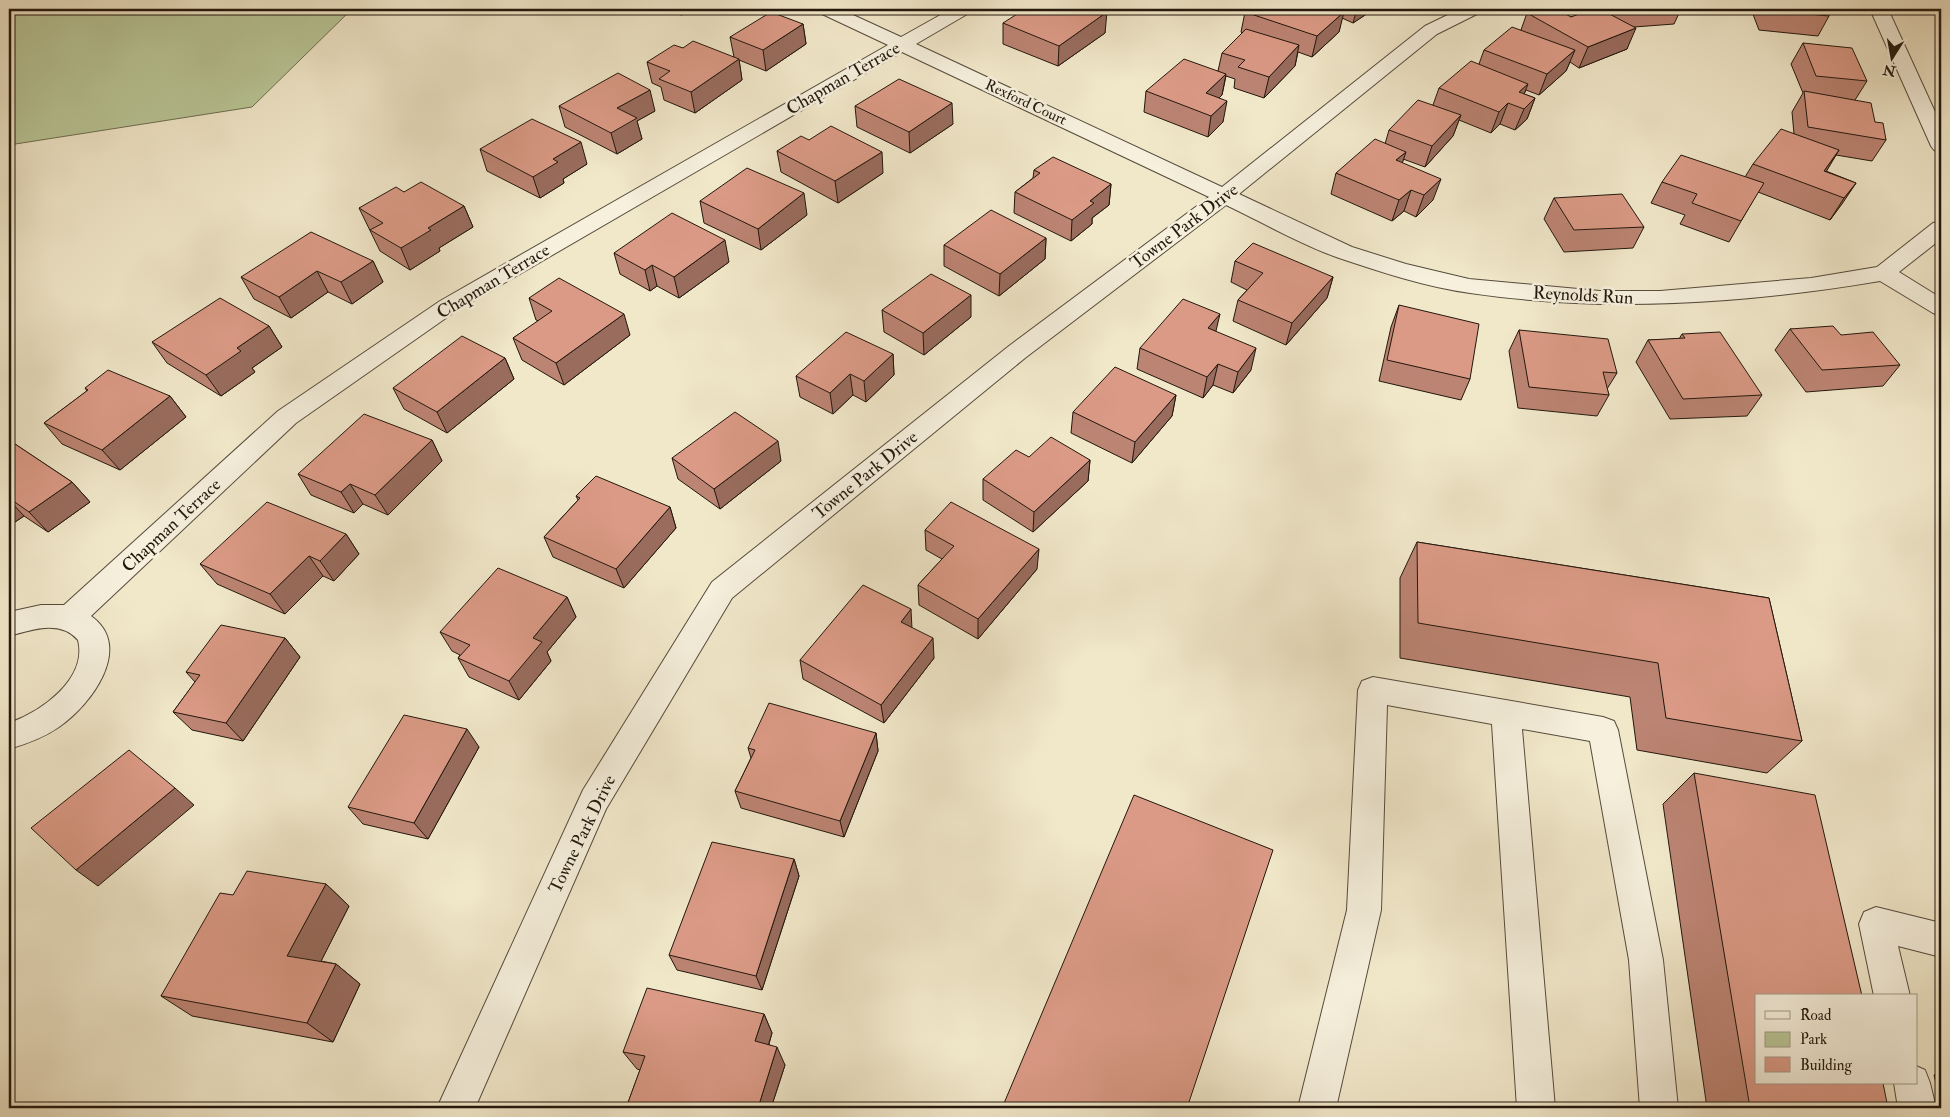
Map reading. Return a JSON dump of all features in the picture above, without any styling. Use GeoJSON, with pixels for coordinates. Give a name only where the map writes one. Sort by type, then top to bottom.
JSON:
{"type":"FeatureCollection","features":[{"type":"Feature","properties":{"kind":"street","name":"Rexford Court"},"geometry":{"type":"LineString","coordinates":[[826,9],[1225,195]]}},
{"type":"Feature","properties":{"kind":"street","name":"Chapman Terrace"},"geometry":{"type":"LineString","coordinates":[[69,618],[287,417],[448,306],[963,9]]}},
{"type":"Feature","properties":{"kind":"street","name":"Towne Park Drive"},"geometry":{"type":"LineString","coordinates":[[456,1108],[594,800],[722,590],[1017,352],[1225,195],[1431,30],[1473,9]]}},
{"type":"Feature","properties":{"kind":"street"},"geometry":{"type":"LineString","coordinates":[[1879,9],[1941,146]]}},
{"type":"Feature","properties":{"kind":"street","name":"Reynolds Run"},"geometry":{"type":"LineString","coordinates":[[1225,195],[1344,252],[1400,270],[1469,286],[1600,298],[1660,298],[1811,285],[1884,273],[1941,228]]}},
{"type":"Feature","properties":{"kind":"street"},"geometry":{"type":"LineString","coordinates":[[1884,273],[1941,308]]}},
{"type":"Feature","properties":{"kind":"street"},"geometry":{"type":"LineString","coordinates":[[9,624],[48,616],[69,618],[86,628],[94,643],[94,662],[85,683],[66,704],[47,718],[9,736]]}},
{"type":"Feature","properties":{"kind":"street"},"geometry":{"type":"LineString","coordinates":[[1317,1108],[1364,910],[1373,690],[1603,730],[1646,960],[1659,1108]]}},
{"type":"Feature","properties":{"kind":"street"},"geometry":{"type":"LineString","coordinates":[[1506,714],[1536,1108]]}},
{"type":"Feature","properties":{"kind":"street"},"geometry":{"type":"LineString","coordinates":[[1892,994],[1876,924],[1941,940]]}},
{"type":"Feature","properties":{"kind":"street"},"geometry":{"type":"LineString","coordinates":[[1912,1084],[1917,1108]]}},
{"type":"Feature","properties":{"kind":"green space"},"geometry":{"type":"Polygon","coordinates":[[[9,9],[352,9],[252,107],[9,145],[9,9]]]}},
{"type":"Feature","properties":{"kind":"building"},"geometry":{"type":"Polygon","coordinates":[[[1025,9],[1098,9],[1107,12],[1059,46],[1003,23],[1025,9]]]}},
{"type":"Feature","properties":{"kind":"building"},"geometry":{"type":"Polygon","coordinates":[[[1248,9],[1335,9],[1344,12],[1317,36],[1245,12],[1248,9]]]}},
{"type":"Feature","properties":{"kind":"building"},"geometry":{"type":"Polygon","coordinates":[[[1538,9],[1557,9],[1571,17],[1592,9],[1600,9],[1636,28],[1588,47],[1527,13],[1538,9]]]}},
{"type":"Feature","properties":{"kind":"building"},"geometry":{"type":"Polygon","coordinates":[[[1826,9],[1829,16],[1770,10],[1826,9]]]}},
{"type":"Feature","properties":{"kind":"building"},"geometry":{"type":"Polygon","coordinates":[[[771,12],[803,24],[763,50],[730,37],[771,12]]]}},
{"type":"Feature","properties":{"kind":"building"},"geometry":{"type":"Polygon","coordinates":[[[1512,27],[1575,50],[1547,74],[1484,50],[1512,27]]]}},
{"type":"Feature","properties":{"kind":"building"},"geometry":{"type":"Polygon","coordinates":[[[1246,29],[1299,45],[1269,77],[1238,67],[1245,60],[1222,53],[1246,29]]]}},
{"type":"Feature","properties":{"kind":"building"},"geometry":{"type":"Polygon","coordinates":[[[693,41],[739,59],[691,92],[659,79],[670,71],[647,62],[674,45],[683,48],[693,41]]]}},
{"type":"Feature","properties":{"kind":"building"},"geometry":{"type":"Polygon","coordinates":[[[1803,43],[1852,48],[1867,81],[1816,76],[1803,43]]]}},
{"type":"Feature","properties":{"kind":"building"},"geometry":{"type":"Polygon","coordinates":[[[1184,59],[1226,74],[1206,93],[1227,101],[1211,116],[1146,91],[1184,59]]]}},
{"type":"Feature","properties":{"kind":"building"},"geometry":{"type":"Polygon","coordinates":[[[1471,61],[1528,84],[1519,92],[1535,98],[1524,109],[1508,103],[1499,112],[1439,88],[1471,61]]]}},
{"type":"Feature","properties":{"kind":"building"},"geometry":{"type":"Polygon","coordinates":[[[618,73],[650,90],[617,108],[637,118],[611,133],[559,106],[618,73]]]}},
{"type":"Feature","properties":{"kind":"building"},"geometry":{"type":"Polygon","coordinates":[[[899,79],[952,103],[909,132],[855,106],[899,79]]]}},
{"type":"Feature","properties":{"kind":"building"},"geometry":{"type":"Polygon","coordinates":[[[1804,91],[1871,103],[1875,122],[1883,123],[1886,140],[1808,127],[1804,91]]]}},
{"type":"Feature","properties":{"kind":"building"},"geometry":{"type":"Polygon","coordinates":[[[1418,100],[1461,115],[1432,146],[1389,130],[1418,100]]]}},
{"type":"Feature","properties":{"kind":"building"},"geometry":{"type":"Polygon","coordinates":[[[532,119],[581,142],[553,159],[558,162],[533,177],[480,149],[532,119]]]}},
{"type":"Feature","properties":{"kind":"building"},"geometry":{"type":"Polygon","coordinates":[[[831,126],[882,152],[835,181],[777,151],[801,136],[809,140],[831,126]]]}},
{"type":"Feature","properties":{"kind":"building"},"geometry":{"type":"Polygon","coordinates":[[[1781,129],[1839,150],[1824,171],[1856,183],[1844,198],[1753,164],[1781,129]]]}},
{"type":"Feature","properties":{"kind":"building"},"geometry":{"type":"Polygon","coordinates":[[[1375,139],[1406,152],[1396,160],[1441,179],[1424,195],[1411,190],[1399,200],[1336,173],[1375,139]]]}},
{"type":"Feature","properties":{"kind":"building"},"geometry":{"type":"Polygon","coordinates":[[[1681,155],[1764,183],[1741,221],[1692,203],[1697,194],[1662,182],[1681,155]]]}},
{"type":"Feature","properties":{"kind":"building"},"geometry":{"type":"Polygon","coordinates":[[[1053,157],[1111,184],[1090,201],[1094,203],[1072,220],[1015,192],[1040,173],[1034,170],[1053,157]]]}},
{"type":"Feature","properties":{"kind":"building"},"geometry":{"type":"Polygon","coordinates":[[[747,168],[804,193],[758,229],[700,201],[747,168]]]}},
{"type":"Feature","properties":{"kind":"building"},"geometry":{"type":"Polygon","coordinates":[[[421,182],[464,206],[428,228],[431,230],[401,248],[370,230],[383,223],[359,208],[396,187],[404,192],[421,182]]]}},
{"type":"Feature","properties":{"kind":"building"},"geometry":{"type":"Polygon","coordinates":[[[1622,194],[1644,227],[1574,230],[1554,198],[1622,194]]]}},
{"type":"Feature","properties":{"kind":"building"},"geometry":{"type":"Polygon","coordinates":[[[991,210],[1046,238],[1000,274],[944,245],[991,210]]]}},
{"type":"Feature","properties":{"kind":"building"},"geometry":{"type":"Polygon","coordinates":[[[672,213],[725,240],[674,277],[652,265],[645,270],[614,253],[672,213]]]}},
{"type":"Feature","properties":{"kind":"building"},"geometry":{"type":"Polygon","coordinates":[[[311,232],[373,261],[341,282],[317,271],[279,297],[241,277],[311,232]]]}},
{"type":"Feature","properties":{"kind":"building"},"geometry":{"type":"Polygon","coordinates":[[[1253,243],[1333,277],[1292,323],[1238,300],[1263,273],[1235,261],[1253,243]]]}},
{"type":"Feature","properties":{"kind":"building"},"geometry":{"type":"Polygon","coordinates":[[[931,274],[971,295],[923,333],[882,310],[931,274]]]}},
{"type":"Feature","properties":{"kind":"building"},"geometry":{"type":"Polygon","coordinates":[[[559,278],[624,314],[556,363],[513,338],[552,311],[529,298],[559,278]]]}},
{"type":"Feature","properties":{"kind":"building"},"geometry":{"type":"Polygon","coordinates":[[[220,298],[269,326],[237,348],[241,351],[206,375],[152,342],[220,298]]]}},
{"type":"Feature","properties":{"kind":"building"},"geometry":{"type":"Polygon","coordinates":[[[1183,299],[1220,314],[1208,328],[1256,348],[1238,372],[1218,364],[1207,377],[1140,348],[1183,299]]]}},
{"type":"Feature","properties":{"kind":"building"},"geometry":{"type":"Polygon","coordinates":[[[1399,305],[1479,324],[1470,379],[1387,360],[1399,305]]]}},
{"type":"Feature","properties":{"kind":"building"},"geometry":{"type":"Polygon","coordinates":[[[1833,326],[1841,335],[1873,332],[1900,365],[1822,370],[1790,329],[1833,326]]]}},
{"type":"Feature","properties":{"kind":"building"},"geometry":{"type":"Polygon","coordinates":[[[1519,330],[1608,339],[1617,373],[1603,372],[1609,395],[1529,387],[1519,330]]]}},
{"type":"Feature","properties":{"kind":"building"},"geometry":{"type":"Polygon","coordinates":[[[846,332],[893,354],[864,381],[850,374],[830,393],[796,376],[846,332]]]}},
{"type":"Feature","properties":{"kind":"building"},"geometry":{"type":"Polygon","coordinates":[[[1720,332],[1762,395],[1683,399],[1648,340],[1685,338],[1682,334],[1720,332]]]}},
{"type":"Feature","properties":{"kind":"building"},"geometry":{"type":"Polygon","coordinates":[[[462,336],[505,358],[437,412],[393,388],[462,336]]]}},
{"type":"Feature","properties":{"kind":"building"},"geometry":{"type":"Polygon","coordinates":[[[1115,367],[1176,395],[1135,442],[1073,412],[1115,367]]]}},
{"type":"Feature","properties":{"kind":"building"},"geometry":{"type":"Polygon","coordinates":[[[108,370],[170,396],[102,450],[44,423],[88,390],[85,388],[108,370]]]}},
{"type":"Feature","properties":{"kind":"building"},"geometry":{"type":"Polygon","coordinates":[[[735,412],[778,441],[714,489],[672,458],[735,412]]]}},
{"type":"Feature","properties":{"kind":"building"},"geometry":{"type":"Polygon","coordinates":[[[364,414],[432,440],[375,495],[350,484],[341,492],[298,474],[364,414]]]}},
{"type":"Feature","properties":{"kind":"building"},"geometry":{"type":"Polygon","coordinates":[[[1051,437],[1090,460],[1034,512],[983,479],[1016,450],[1029,457],[1051,437]]]}},
{"type":"Feature","properties":{"kind":"building"},"geometry":{"type":"Polygon","coordinates":[[[9,440],[72,482],[29,512],[9,498],[9,440]]]}},
{"type":"Feature","properties":{"kind":"building"},"geometry":{"type":"Polygon","coordinates":[[[596,476],[670,507],[616,569],[544,537],[580,498],[576,496],[596,476]]]}},
{"type":"Feature","properties":{"kind":"building"},"geometry":{"type":"Polygon","coordinates":[[[267,502],[346,534],[320,561],[309,556],[270,594],[200,564],[267,502]]]}},
{"type":"Feature","properties":{"kind":"building"},"geometry":{"type":"Polygon","coordinates":[[[951,502],[1039,549],[978,619],[918,585],[954,546],[925,530],[951,502]]]}},
{"type":"Feature","properties":{"kind":"building"},"geometry":{"type":"Polygon","coordinates":[[[1417,542],[1769,598],[1802,741],[1666,718],[1658,663],[1418,623],[1417,542]]]}},
{"type":"Feature","properties":{"kind":"building"},"geometry":{"type":"Polygon","coordinates":[[[498,568],[567,597],[533,638],[542,642],[509,681],[458,658],[470,645],[440,632],[498,568]]]}},
{"type":"Feature","properties":{"kind":"building"},"geometry":{"type":"Polygon","coordinates":[[[863,585],[911,609],[901,622],[933,638],[881,705],[800,660],[863,585]]]}},
{"type":"Feature","properties":{"kind":"building"},"geometry":{"type":"Polygon","coordinates":[[[221,625],[285,638],[226,723],[173,712],[200,675],[186,672],[221,625]]]}},
{"type":"Feature","properties":{"kind":"building"},"geometry":{"type":"Polygon","coordinates":[[[769,703],[876,733],[840,821],[735,791],[755,750],[748,748],[769,703]]]}},
{"type":"Feature","properties":{"kind":"building"},"geometry":{"type":"Polygon","coordinates":[[[404,715],[467,729],[414,823],[348,807],[404,715]]]}},
{"type":"Feature","properties":{"kind":"building"},"geometry":{"type":"Polygon","coordinates":[[[129,750],[175,788],[76,870],[31,828],[129,750]]]}},
{"type":"Feature","properties":{"kind":"building"},"geometry":{"type":"Polygon","coordinates":[[[1694,773],[1815,795],[1862,994],[1755,994],[1755,1084],[1883,1084],[1888,1108],[1750,1108],[1694,773]]]}},
{"type":"Feature","properties":{"kind":"building"},"geometry":{"type":"Polygon","coordinates":[[[1134,795],[1273,850],[1187,1108],[1002,1108],[1134,795]]]}},
{"type":"Feature","properties":{"kind":"building"},"geometry":{"type":"Polygon","coordinates":[[[712,842],[794,859],[756,976],[669,955],[712,842]]]}},
{"type":"Feature","properties":{"kind":"building"},"geometry":{"type":"Polygon","coordinates":[[[247,871],[326,884],[287,956],[336,964],[307,1023],[161,996],[220,893],[233,895],[247,871]]]}},
{"type":"Feature","properties":{"kind":"building"},"geometry":{"type":"Polygon","coordinates":[[[647,988],[764,1014],[755,1041],[777,1047],[758,1108],[626,1108],[645,1056],[623,1052],[647,988]]]}}]}
